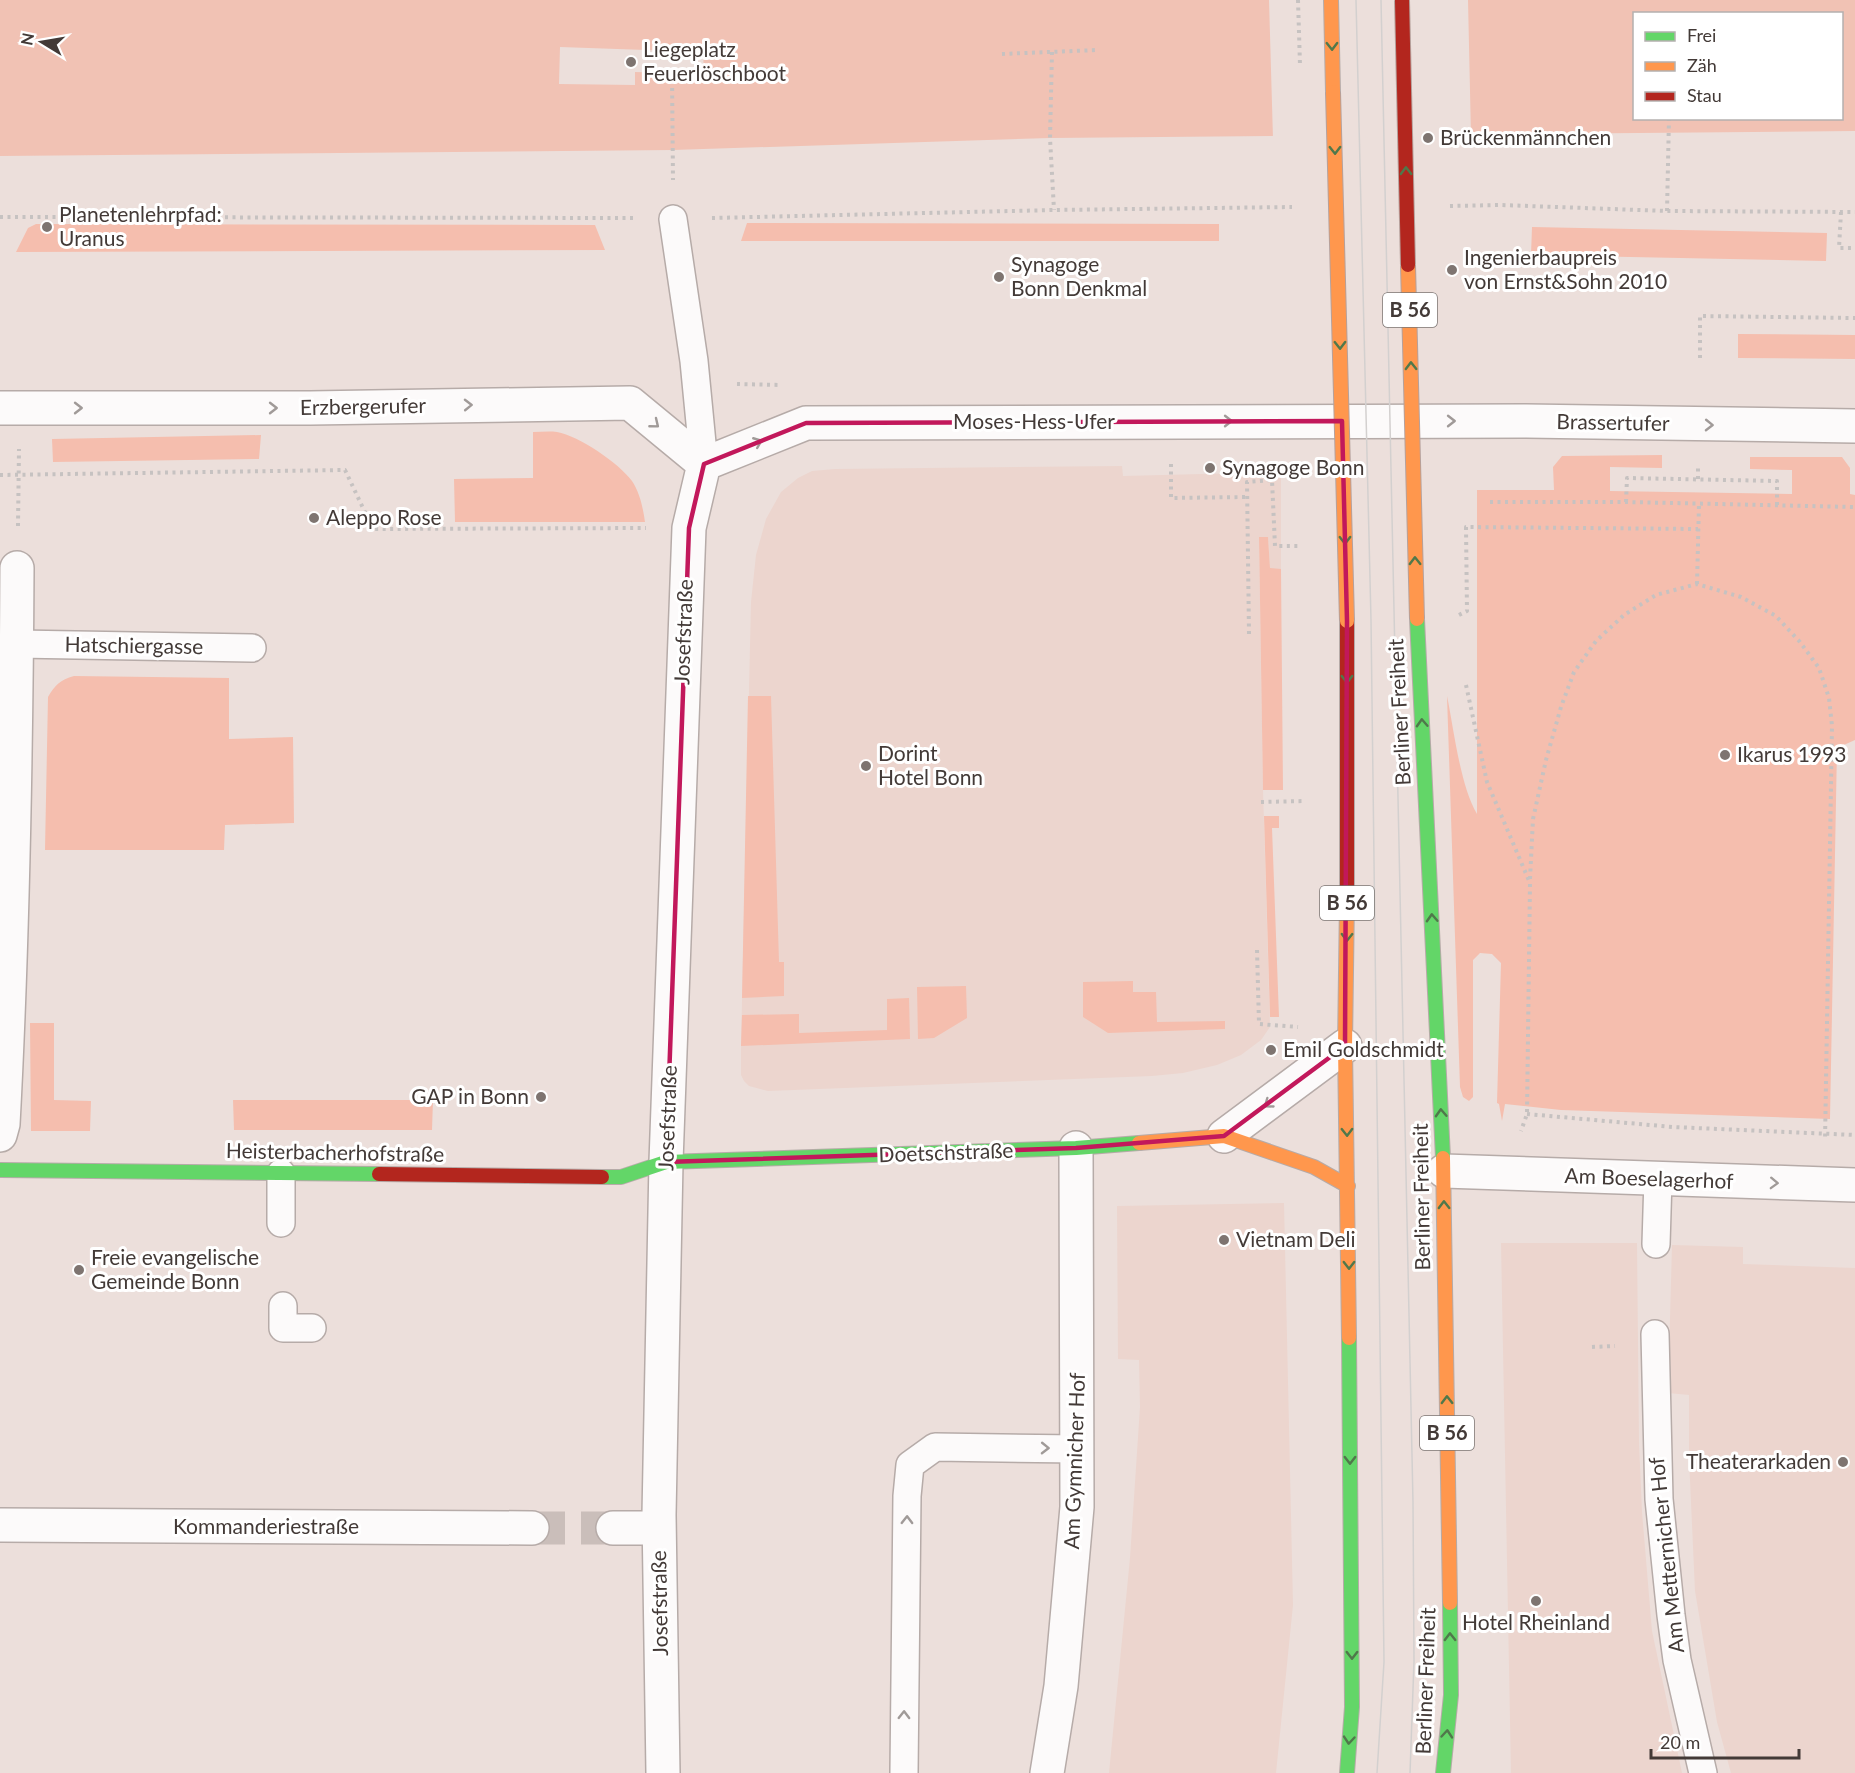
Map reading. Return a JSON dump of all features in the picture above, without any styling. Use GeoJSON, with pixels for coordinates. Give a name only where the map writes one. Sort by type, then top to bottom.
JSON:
{"type":"FeatureCollection","features":[{"type":"Feature","properties":{"kind":"main road","name":"B 56"},"geometry":{"type":"LineString","coordinates":[[1331,0],[1347,621],[1345,1046],[1352,1707],[1347,1773]]}},
{"type":"Feature","properties":{"kind":"main road","name":"Berliner Freiheit"},"geometry":{"type":"LineString","coordinates":[[1402,0],[1417,619],[1444,1171],[1451,1695],[1443,1773]]}},
{"type":"Feature","properties":{"kind":"main road","name":"Doetschstraße"},"geometry":{"type":"LineString","coordinates":[[666,1162],[1076,1148],[1224,1136],[1314,1167],[1348,1186]]}},
{"type":"Feature","properties":{"kind":"main road","name":"Heisterbacherhofstraße"},"geometry":{"type":"LineString","coordinates":[[0,1170],[621,1177],[666,1162]]}},
{"type":"Feature","properties":{"kind":"street","name":"Erzbergerufer"},"geometry":{"type":"LineString","coordinates":[[10,408],[310,408],[630,403],[704,464]]}},
{"type":"Feature","properties":{"kind":"street","name":"Moses-Hess-Ufer"},"geometry":{"type":"LineString","coordinates":[[704,464],[806,423],[1372,421]]}},
{"type":"Feature","properties":{"kind":"street","name":"Brassertufer"},"geometry":{"type":"LineString","coordinates":[[1372,421],[1855,426]]}},
{"type":"Feature","properties":{"kind":"street","name":"Josefstraße"},"geometry":{"type":"LineString","coordinates":[[663,1773],[659,1528],[666,1162],[689,528],[704,464]]}},
{"type":"Feature","properties":{"kind":"street"},"geometry":{"type":"LineString","coordinates":[[0,1135],[3,1124],[9,1010],[17,568]]}},
{"type":"Feature","properties":{"kind":"street"},"geometry":{"type":"LineString","coordinates":[[1224,1136],[1345,1046]]}},
{"type":"Feature","properties":{"kind":"street","name":"Am Gymnicher Hof"},"geometry":{"type":"LineString","coordinates":[[1047,1773],[1061,1686],[1077,1507],[1076,1148]]}},
{"type":"Feature","properties":{"kind":"street","name":"Am Boeselagerhof"},"geometry":{"type":"LineString","coordinates":[[1444,1171],[1840,1185]]}},
{"type":"Feature","properties":{"kind":"street","name":"Kommanderiestraße"},"geometry":{"type":"LineString","coordinates":[[0,1525],[532,1528]]}},
{"type":"Feature","properties":{"kind":"street"},"geometry":{"type":"LineString","coordinates":[[613,1528],[659,1528]]}},
{"type":"Feature","properties":{"kind":"lane"},"geometry":{"type":"LineString","coordinates":[[673,219],[694,362],[704,464]]}},
{"type":"Feature","properties":{"kind":"lane","name":"Hatschiergasse"},"geometry":{"type":"LineString","coordinates":[[16,644],[252,648]]}},
{"type":"Feature","properties":{"kind":"lane"},"geometry":{"type":"LineString","coordinates":[[281,1173],[281,1223]]}},
{"type":"Feature","properties":{"kind":"lane"},"geometry":{"type":"LineString","coordinates":[[1656,1244],[1658,1179]]}},
{"type":"Feature","properties":{"kind":"lane"},"geometry":{"type":"LineString","coordinates":[[283,1306],[283,1328],[312,1328]]}},
{"type":"Feature","properties":{"kind":"lane","name":"Am Metternicher Hof"},"geometry":{"type":"LineString","coordinates":[[1655,1334],[1659,1499],[1671,1615],[1677,1660],[1703,1773]]}},
{"type":"Feature","properties":{"kind":"lane"},"geometry":{"type":"LineString","coordinates":[[904,1773],[907,1496],[910,1465],[935,1447],[1078,1449]]}},
{"type":"Feature","properties":{"kind":"path"},"geometry":{"type":"LineString","coordinates":[[1002,54],[1097,50]]}},
{"type":"Feature","properties":{"kind":"path"},"geometry":{"type":"LineString","coordinates":[[1052,52],[1050,138],[1054,210]]}},
{"type":"Feature","properties":{"kind":"path"},"geometry":{"type":"LineString","coordinates":[[672,73],[673,219]]}},
{"type":"Feature","properties":{"kind":"path"},"geometry":{"type":"LineString","coordinates":[[1667,211],[1669,120]]}},
{"type":"Feature","properties":{"kind":"path"},"geometry":{"type":"LineString","coordinates":[[1443,206],[1855,212]]}},
{"type":"Feature","properties":{"kind":"path"},"geometry":{"type":"LineString","coordinates":[[0,217],[673,219],[1292,207]]}},
{"type":"Feature","properties":{"kind":"path"},"geometry":{"type":"LineString","coordinates":[[1841,212],[1839,248],[1855,248]]}},
{"type":"Feature","properties":{"kind":"path"},"geometry":{"type":"LineString","coordinates":[[1700,358],[1700,316],[1855,318]]}},
{"type":"Feature","properties":{"kind":"path"},"geometry":{"type":"LineString","coordinates":[[17,568],[19,450]]}},
{"type":"Feature","properties":{"kind":"path"},"geometry":{"type":"LineString","coordinates":[[0,475],[345,470],[373,529],[689,528]]}},
{"type":"Feature","properties":{"kind":"path"},"geometry":{"type":"LineString","coordinates":[[1626,502],[1626,478],[1777,481],[1777,506]]}},
{"type":"Feature","properties":{"kind":"path"},"geometry":{"type":"LineString","coordinates":[[1249,634],[1247,482],[1272,480],[1275,546],[1311,546]]}},
{"type":"Feature","properties":{"kind":"path"},"geometry":{"type":"LineString","coordinates":[[1181,497],[1247,497]]}},
{"type":"Feature","properties":{"kind":"path"},"geometry":{"type":"LineString","coordinates":[[1490,502],[1626,502],[1855,507]]}},
{"type":"Feature","properties":{"kind":"path"},"geometry":{"type":"LineString","coordinates":[[1697,584],[1699,504]]}},
{"type":"Feature","properties":{"kind":"path"},"geometry":{"type":"LineString","coordinates":[[1467,611],[1466,527],[1698,529]]}},
{"type":"Feature","properties":{"kind":"path"},"geometry":{"type":"LineString","coordinates":[[1519,1136],[1527,1114],[1533,819],[1545,760],[1561,707],[1574,672],[1596,641],[1623,615],[1656,595],[1697,584],[1741,597],[1776,616],[1800,642],[1819,669],[1829,698],[1832,726],[1825,1134],[1840,1185]]}},
{"type":"Feature","properties":{"kind":"path"},"geometry":{"type":"LineString","coordinates":[[1464,676],[1487,782],[1530,883]]}},
{"type":"Feature","properties":{"kind":"path"},"geometry":{"type":"LineString","coordinates":[[1261,802],[1307,801]]}},
{"type":"Feature","properties":{"kind":"path"},"geometry":{"type":"LineString","coordinates":[[1257,950],[1260,1024],[1304,1028]]}},
{"type":"Feature","properties":{"kind":"path"},"geometry":{"type":"LineString","coordinates":[[1527,1114],[1673,1127],[1855,1135]]}},
{"type":"Feature","properties":{"kind":"highlighted area"},"geometry":{"type":"Polygon","coordinates":[[[1342,421],[1347,621],[1345,1046],[1224,1136],[1076,1148],[666,1162],[689,528],[704,464],[806,423],[1342,421]]]}},
{"type":"Feature","properties":{"kind":"shaded area"},"geometry":{"type":"Polygon","coordinates":[[[0,0],[1855,0],[1855,131],[1050,138],[673,150],[0,156],[0,0]]]}},
{"type":"Feature","properties":{"kind":"shaded area"},"geometry":{"type":"Polygon","coordinates":[[[747,223],[1219,224],[1219,241],[741,241],[747,223]]]}},
{"type":"Feature","properties":{"kind":"shaded area"},"geometry":{"type":"Polygon","coordinates":[[[36,224],[595,225],[605,250],[16,252],[28,228],[36,224]]]}},
{"type":"Feature","properties":{"kind":"shaded area"},"geometry":{"type":"Polygon","coordinates":[[[1532,227],[1827,233],[1826,261],[1531,255],[1532,227]]]}},
{"type":"Feature","properties":{"kind":"shaded area"},"geometry":{"type":"Polygon","coordinates":[[[1738,334],[1855,335],[1855,359],[1738,358],[1738,334]]]}},
{"type":"Feature","properties":{"kind":"shaded area"},"geometry":{"type":"Polygon","coordinates":[[[533,432],[554,432],[566,435],[608,459],[626,474],[635,486],[645,522],[455,522],[454,479],[533,478],[533,432]]]}},
{"type":"Feature","properties":{"kind":"shaded area"},"geometry":{"type":"Polygon","coordinates":[[[261,435],[259,459],[53,462],[52,439],[261,435]]]}},
{"type":"Feature","properties":{"kind":"shaded area"},"geometry":{"type":"Polygon","coordinates":[[[1662,455],[1662,468],[1610,467],[1610,491],[1792,494],[1792,470],[1750,469],[1750,457],[1842,457],[1850,468],[1850,494],[1855,495],[1855,740],[1837,748],[1830,1119],[1561,1110],[1505,1104],[1502,1121],[1497,1103],[1501,963],[1492,954],[1480,953],[1473,960],[1473,1097],[1469,1101],[1463,1097],[1460,1087],[1447,696],[1462,773],[1477,814],[1477,490],[1554,490],[1553,467],[1562,456],[1662,455]]]}},
{"type":"Feature","properties":{"kind":"shaded area"},"geometry":{"type":"Polygon","coordinates":[[[1122,466],[1123,476],[1281,472],[1281,569],[1270,569],[1268,537],[1259,537],[1270,1027],[1261,1040],[1241,1055],[1217,1065],[1183,1073],[768,1091],[749,1086],[741,1075],[741,1046],[751,602],[756,555],[766,519],[781,492],[798,478],[812,471],[835,469],[1122,466]]]}},
{"type":"Feature","properties":{"kind":"shaded area"},"geometry":{"type":"Polygon","coordinates":[[[1259,537],[1268,537],[1270,568],[1281,569],[1283,790],[1263,790],[1259,537]]]}},
{"type":"Feature","properties":{"kind":"shaded area"},"geometry":{"type":"Polygon","coordinates":[[[74,676],[229,678],[229,739],[293,737],[294,823],[225,825],[224,850],[45,850],[48,697],[58,684],[74,676]]]}},
{"type":"Feature","properties":{"kind":"shaded area"},"geometry":{"type":"Polygon","coordinates":[[[748,696],[771,696],[779,962],[784,962],[784,996],[742,998],[748,696]]]}},
{"type":"Feature","properties":{"kind":"shaded area"},"geometry":{"type":"Polygon","coordinates":[[[1264,816],[1279,816],[1279,828],[1272,828],[1279,1017],[1270,1017],[1264,816]]]}},
{"type":"Feature","properties":{"kind":"shaded area"},"geometry":{"type":"Polygon","coordinates":[[[1133,981],[1133,992],[1156,992],[1157,1022],[1225,1021],[1225,1029],[1108,1033],[1083,1017],[1083,982],[1133,981]]]}},
{"type":"Feature","properties":{"kind":"shaded area"},"geometry":{"type":"Polygon","coordinates":[[[966,986],[967,1018],[934,1038],[918,1039],[917,987],[966,986]]]}},
{"type":"Feature","properties":{"kind":"shaded area"},"geometry":{"type":"Polygon","coordinates":[[[909,998],[910,1039],[741,1046],[742,1015],[799,1014],[799,1033],[887,1030],[887,999],[909,998]]]}},
{"type":"Feature","properties":{"kind":"shaded area"},"geometry":{"type":"Polygon","coordinates":[[[30,1023],[54,1023],[54,1100],[91,1101],[90,1131],[31,1131],[30,1023]]]}},
{"type":"Feature","properties":{"kind":"shaded area"},"geometry":{"type":"Polygon","coordinates":[[[233,1100],[433,1100],[432,1130],[234,1130],[233,1100]]]}},
{"type":"Feature","properties":{"kind":"shaded area"},"geometry":{"type":"Polygon","coordinates":[[[1284,1203],[1293,1605],[1276,1773],[1109,1773],[1130,1558],[1140,1407],[1139,1360],[1118,1359],[1117,1206],[1284,1203]]]}},
{"type":"Feature","properties":{"kind":"shaded area"},"geometry":{"type":"Polygon","coordinates":[[[1501,1243],[1637,1243],[1639,1443],[1652,1631],[1682,1773],[1511,1773],[1501,1243]]]}},
{"type":"Feature","properties":{"kind":"shaded area"},"geometry":{"type":"Polygon","coordinates":[[[1672,1245],[1743,1247],[1743,1264],[1855,1268],[1855,1773],[1731,1773],[1717,1722],[1695,1591],[1689,1458],[1689,1395],[1668,1393],[1672,1245]]]}},
{"type":"Feature","properties":{"kind":"pier"},"geometry":{"type":"Polygon","coordinates":[[[1269,0],[1468,0],[1471,136],[1273,139],[1269,0]]]}},
{"type":"Feature","properties":{"kind":"pier","name":"Liegeplatz Feuerlöschboot"},"geometry":{"type":"Polygon","coordinates":[[[560,47],[703,52],[704,74],[635,72],[635,85],[559,84],[560,47]]]}},
{"type":"Feature","properties":{"kind":"tunnel"},"geometry":{"type":"LineString","coordinates":[[532,1528],[613,1528]]}},
{"type":"Feature","properties":{"kind":"tram line"},"geometry":{"type":"LineString","coordinates":[[1356,0],[1371,620],[1384,1662],[1377,1773]]}},
{"type":"Feature","properties":{"kind":"tram line"},"geometry":{"type":"LineString","coordinates":[[1381,0],[1413,1502],[1414,1661],[1410,1773]]}},
{"type":"Feature","properties":{"kind":"traffic: fast"},"geometry":{"type":"LineString","coordinates":[[1417,619],[1443,1158]]}},
{"type":"Feature","properties":{"kind":"traffic: fast"},"geometry":{"type":"LineString","coordinates":[[602,1177],[621,1177],[666,1162],[1076,1148],[1139,1143]]}},
{"type":"Feature","properties":{"kind":"traffic: fast"},"geometry":{"type":"LineString","coordinates":[[0,1170],[379,1174]]}},
{"type":"Feature","properties":{"kind":"traffic: fast"},"geometry":{"type":"LineString","coordinates":[[1347,1773],[1352,1707],[1349,1338]]}},
{"type":"Feature","properties":{"kind":"traffic: fast"},"geometry":{"type":"LineString","coordinates":[[1443,1773],[1451,1695],[1450,1603]]}},
{"type":"Feature","properties":{"kind":"traffic: slow"},"geometry":{"type":"LineString","coordinates":[[1331,0],[1333,92]]}},
{"type":"Feature","properties":{"kind":"traffic: slow"},"geometry":{"type":"LineString","coordinates":[[1333,92],[1347,621]]}},
{"type":"Feature","properties":{"kind":"traffic: slow"},"geometry":{"type":"LineString","coordinates":[[1408,265],[1417,619]]}},
{"type":"Feature","properties":{"kind":"traffic: slow"},"geometry":{"type":"LineString","coordinates":[[1347,898],[1345,1046],[1349,1338]]}},
{"type":"Feature","properties":{"kind":"traffic: slow"},"geometry":{"type":"LineString","coordinates":[[1139,1143],[1224,1136],[1314,1167],[1348,1186]]}},
{"type":"Feature","properties":{"kind":"traffic: slow"},"geometry":{"type":"LineString","coordinates":[[1443,1158],[1450,1603]]}},
{"type":"Feature","properties":{"kind":"traffic: jam"},"geometry":{"type":"LineString","coordinates":[[1402,0],[1408,265]]}},
{"type":"Feature","properties":{"kind":"traffic: jam"},"geometry":{"type":"LineString","coordinates":[[1347,621],[1347,898]]}},
{"type":"Feature","properties":{"kind":"traffic: jam"},"geometry":{"type":"LineString","coordinates":[[379,1174],[602,1177]]}},
{"type":"Feature","properties":{"kind":"place","name":"Liegeplatz Feuerlöschboot"},"geometry":{"type":"Point","coordinates":[631,62]}},
{"type":"Feature","properties":{"kind":"place","name":"Brückenmännchen"},"geometry":{"type":"Point","coordinates":[1428,138]}},
{"type":"Feature","properties":{"kind":"place","name":"Planetenlehrpfad: Uranus"},"geometry":{"type":"Point","coordinates":[47,227]}},
{"type":"Feature","properties":{"kind":"place","name":"Ingenierbaupreis von Ernst&Sohn 2010"},"geometry":{"type":"Point","coordinates":[1452,270]}},
{"type":"Feature","properties":{"kind":"place","name":"Synagoge Bonn Denkmal"},"geometry":{"type":"Point","coordinates":[999,277]}},
{"type":"Feature","properties":{"kind":"place","name":"Synagoge Bonn"},"geometry":{"type":"Point","coordinates":[1210,468]}},
{"type":"Feature","properties":{"kind":"place","name":"Aleppo Rose"},"geometry":{"type":"Point","coordinates":[314,518]}},
{"type":"Feature","properties":{"kind":"place","name":"Ikarus 1993"},"geometry":{"type":"Point","coordinates":[1725,755]}},
{"type":"Feature","properties":{"kind":"place","name":"Dorint Hotel Bonn"},"geometry":{"type":"Point","coordinates":[866,766]}},
{"type":"Feature","properties":{"kind":"place","name":"Emil Goldschmidt"},"geometry":{"type":"Point","coordinates":[1271,1050]}},
{"type":"Feature","properties":{"kind":"place","name":"GAP in Bonn"},"geometry":{"type":"Point","coordinates":[541,1097]}},
{"type":"Feature","properties":{"kind":"place","name":"Vietnam Deli"},"geometry":{"type":"Point","coordinates":[1224,1240]}},
{"type":"Feature","properties":{"kind":"place","name":"Freie evangelische Gemeinde Bonn"},"geometry":{"type":"Point","coordinates":[79,1270]}},
{"type":"Feature","properties":{"kind":"place","name":"Theaterarkaden"},"geometry":{"type":"Point","coordinates":[1843,1462]}},
{"type":"Feature","properties":{"kind":"place","name":"Hotel Rheinland"},"geometry":{"type":"Point","coordinates":[1536,1601]}}]}
